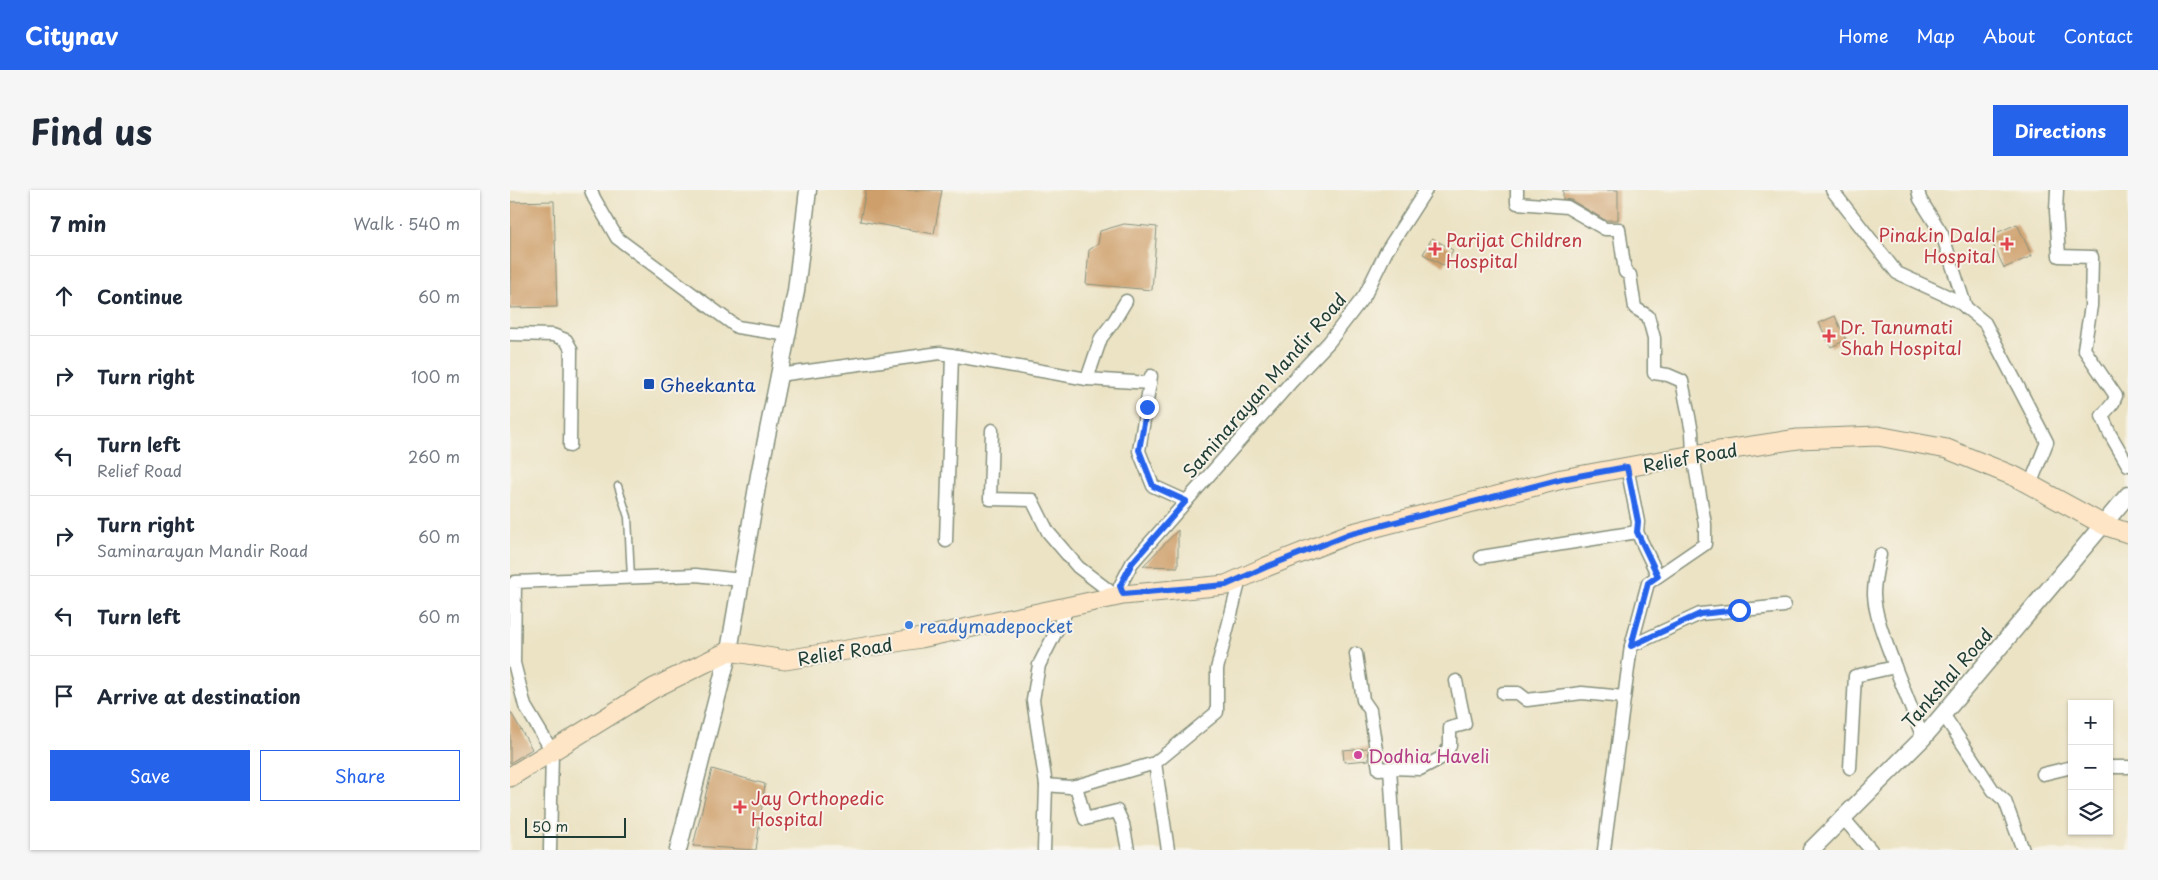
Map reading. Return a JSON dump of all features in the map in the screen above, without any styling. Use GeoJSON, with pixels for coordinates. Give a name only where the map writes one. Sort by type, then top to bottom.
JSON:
{"type":"FeatureCollection","features":[{"type":"Feature","properties":{"kind":"main road","name":"Relief Road"},"geometry":{"type":"LineString","coordinates":[[729,651],[786,660],[921,638],[1120,595],[1226,585],[1349,534],[1562,479],[1693,455],[1798,439],[1878,436],[1947,448],[2016,477],[2104,525],[2128,533]]}},
{"type":"Feature","properties":{"kind":"main road"},"geometry":{"type":"LineString","coordinates":[[510,777],[654,688],[729,651]]}},
{"type":"Feature","properties":{"kind":"street"},"geometry":{"type":"LineString","coordinates":[[591,190],[617,238],[737,327],[788,335]]}},
{"type":"Feature","properties":{"kind":"street"},"geometry":{"type":"LineString","coordinates":[[678,850],[729,651],[759,475],[796,291],[808,190]]}},
{"type":"Feature","properties":{"kind":"street","name":"Saminarayan Mandir Road"},"geometry":{"type":"LineString","coordinates":[[1120,595],[1120,586],[1132,563],[1335,334],[1365,295],[1386,252],[1426,190]]}},
{"type":"Feature","properties":{"kind":"street"},"geometry":{"type":"LineString","coordinates":[[1517,190],[1517,203],[1567,207],[1605,229],[1619,229],[1625,272],[1630,275],[1636,308],[1648,316],[1654,338],[1654,373],[1668,375],[1682,381],[1692,432],[1693,455],[1705,524],[1705,544],[1648,583],[1631,646],[1604,850]]}},
{"type":"Feature","properties":{"kind":"street"},"geometry":{"type":"LineString","coordinates":[[1832,190],[1898,273],[1958,301],[1986,323],[2047,442],[2030,485]]}},
{"type":"Feature","properties":{"kind":"street"},"geometry":{"type":"LineString","coordinates":[[1918,190],[1920,199],[1942,234],[1966,308]]}},
{"type":"Feature","properties":{"kind":"street"},"geometry":{"type":"LineString","coordinates":[[2057,190],[2056,211],[2059,256],[2092,258],[2091,306],[2084,349],[2116,396],[2113,404],[2102,416],[2128,465]]}},
{"type":"Feature","properties":{"kind":"street"},"geometry":{"type":"LineString","coordinates":[[1087,379],[1101,338],[1126,301]]}},
{"type":"Feature","properties":{"kind":"street"},"geometry":{"type":"LineString","coordinates":[[510,334],[553,335],[566,340],[571,349],[570,446]]}},
{"type":"Feature","properties":{"kind":"street"},"geometry":{"type":"LineString","coordinates":[[779,375],[940,353],[1087,379],[1151,379],[1139,450],[1153,486],[1186,501]]}},
{"type":"Feature","properties":{"kind":"street"},"geometry":{"type":"LineString","coordinates":[[946,541],[952,355]]}},
{"type":"Feature","properties":{"kind":"street"},"geometry":{"type":"LineString","coordinates":[[992,430],[990,499],[1032,500],[1048,532],[1078,567],[1120,595]]}},
{"type":"Feature","properties":{"kind":"street"},"geometry":{"type":"LineString","coordinates":[[1627,467],[1638,522],[1637,532],[1658,576]]}},
{"type":"Feature","properties":{"kind":"street","name":"Tankshal Road"},"geometry":{"type":"LineString","coordinates":[[1811,850],[1923,738],[2104,525],[2128,494]]}},
{"type":"Feature","properties":{"kind":"street"},"geometry":{"type":"LineString","coordinates":[[1481,557],[1637,532]]}},
{"type":"Feature","properties":{"kind":"street"},"geometry":{"type":"LineString","coordinates":[[1880,555],[1874,595],[1895,666],[1923,738]]}},
{"type":"Feature","properties":{"kind":"street"},"geometry":{"type":"LineString","coordinates":[[550,850],[552,751],[525,706],[514,663],[512,582],[631,579],[696,575],[741,580]]}},
{"type":"Feature","properties":{"kind":"street"},"geometry":{"type":"LineString","coordinates":[[1046,785],[1076,786],[1154,763],[1217,712],[1217,669],[1240,579]]}},
{"type":"Feature","properties":{"kind":"street"},"geometry":{"type":"LineString","coordinates":[[1044,850],[1046,785],[1033,700],[1039,665],[1069,606]]}},
{"type":"Feature","properties":{"kind":"street"},"geometry":{"type":"LineString","coordinates":[[1631,646],[1700,614],[1784,606]]}},
{"type":"Feature","properties":{"kind":"street"},"geometry":{"type":"LineString","coordinates":[[1356,654],[1363,700],[1370,710],[1379,769],[1420,769],[1441,758],[1450,746],[1450,728],[1465,724],[1456,681]]}},
{"type":"Feature","properties":{"kind":"street"},"geometry":{"type":"LineString","coordinates":[[1850,768],[1855,676],[1895,666]]}},
{"type":"Feature","properties":{"kind":"street"},"geometry":{"type":"LineString","coordinates":[[1503,693],[1518,693],[1527,700],[1582,693],[1624,697]]}},
{"type":"Feature","properties":{"kind":"street"},"geometry":{"type":"LineString","coordinates":[[1943,714],[1993,790],[2005,801],[2022,850]]}},
{"type":"Feature","properties":{"kind":"street"},"geometry":{"type":"LineString","coordinates":[[1154,763],[1168,850]]}},
{"type":"Feature","properties":{"kind":"street"},"geometry":{"type":"LineString","coordinates":[[2113,766],[2128,766]]}},
{"type":"Feature","properties":{"kind":"street"},"geometry":{"type":"LineString","coordinates":[[1390,768],[1395,850]]}},
{"type":"Feature","properties":{"kind":"street"},"geometry":{"type":"LineString","coordinates":[[2043,774],[2068,768]]}},
{"type":"Feature","properties":{"kind":"street"},"geometry":{"type":"LineString","coordinates":[[1076,786],[1085,819],[1117,811],[1123,824],[1128,850]]}},
{"type":"Feature","properties":{"kind":"street"},"geometry":{"type":"LineString","coordinates":[[1843,818],[1871,850]]}},
{"type":"Feature","properties":{"kind":"lane"},"geometry":{"type":"LineString","coordinates":[[618,486],[628,517],[631,579]]}},
{"type":"Feature","properties":{"kind":"building"},"geometry":{"type":"Polygon","coordinates":[[[866,190],[942,190],[934,234],[860,221],[866,190]]]}},
{"type":"Feature","properties":{"kind":"building"},"geometry":{"type":"Polygon","coordinates":[[[1563,190],[1618,190],[1618,220],[1605,220],[1571,200],[1563,199],[1563,190]]]}},
{"type":"Feature","properties":{"kind":"building"},"geometry":{"type":"Polygon","coordinates":[[[554,201],[557,307],[510,308],[510,202],[554,201]]]}},
{"type":"Feature","properties":{"kind":"building"},"geometry":{"type":"Polygon","coordinates":[[[1124,224],[1157,227],[1152,290],[1086,284],[1089,250],[1098,244],[1100,231],[1124,224]]]}},
{"type":"Feature","properties":{"kind":"building"},"geometry":{"type":"Polygon","coordinates":[[[2017,224],[2032,256],[2004,268],[1989,236],[2017,224]]]}},
{"type":"Feature","properties":{"kind":"building"},"geometry":{"type":"Polygon","coordinates":[[[1432,238],[1453,250],[1444,266],[1423,254],[1432,238]]]}},
{"type":"Feature","properties":{"kind":"building"},"geometry":{"type":"Polygon","coordinates":[[[1835,316],[1846,340],[1831,347],[1819,323],[1835,316]]]}},
{"type":"Feature","properties":{"kind":"building"},"geometry":{"type":"Polygon","coordinates":[[[1178,530],[1178,567],[1143,566],[1178,530]]]}},
{"type":"Feature","properties":{"kind":"building"},"geometry":{"type":"Polygon","coordinates":[[[510,711],[532,749],[510,763],[510,711]]]}},
{"type":"Feature","properties":{"kind":"building","name":"Dodhia Haveli"},"geometry":{"type":"Polygon","coordinates":[[[1368,748],[1369,760],[1344,762],[1343,750],[1368,748]]]}},
{"type":"Feature","properties":{"kind":"building"},"geometry":{"type":"Polygon","coordinates":[[[712,769],[765,784],[756,850],[693,846],[712,769]]]}},
{"type":"Feature","properties":{"kind":"place","name":"Pinakin Dalal Hospital"},"geometry":{"type":"Point","coordinates":[2007,244]}},
{"type":"Feature","properties":{"kind":"place","name":"Parijat Children Hospital"},"geometry":{"type":"Point","coordinates":[1435,249]}},
{"type":"Feature","properties":{"kind":"place","name":"Dr. Tanumati Shah Hospital"},"geometry":{"type":"Point","coordinates":[1829,336]}},
{"type":"Feature","properties":{"kind":"place","name":"Gheekanta"},"geometry":{"type":"Point","coordinates":[649,384]}},
{"type":"Feature","properties":{"kind":"place","name":"readymadepocket"},"geometry":{"type":"Point","coordinates":[909,625]}},
{"type":"Feature","properties":{"kind":"place","name":"Dodhia Haveli"},"geometry":{"type":"Point","coordinates":[1358,755]}},
{"type":"Feature","properties":{"kind":"place","name":"Jay Orthopedic Hospital"},"geometry":{"type":"Point","coordinates":[740,807]}},
{"type":"Feature","properties":{"kind":"route"},"geometry":{"type":"LineString","coordinates":[[1147,407],[1139,450],[1153,486],[1186,501],[1132,563],[1120,586],[1123,594],[1226,585],[1349,534],[1562,479],[1627,467],[1638,522],[1637,532],[1658,576],[1648,583],[1631,646],[1700,614],[1739,610]]}}]}
